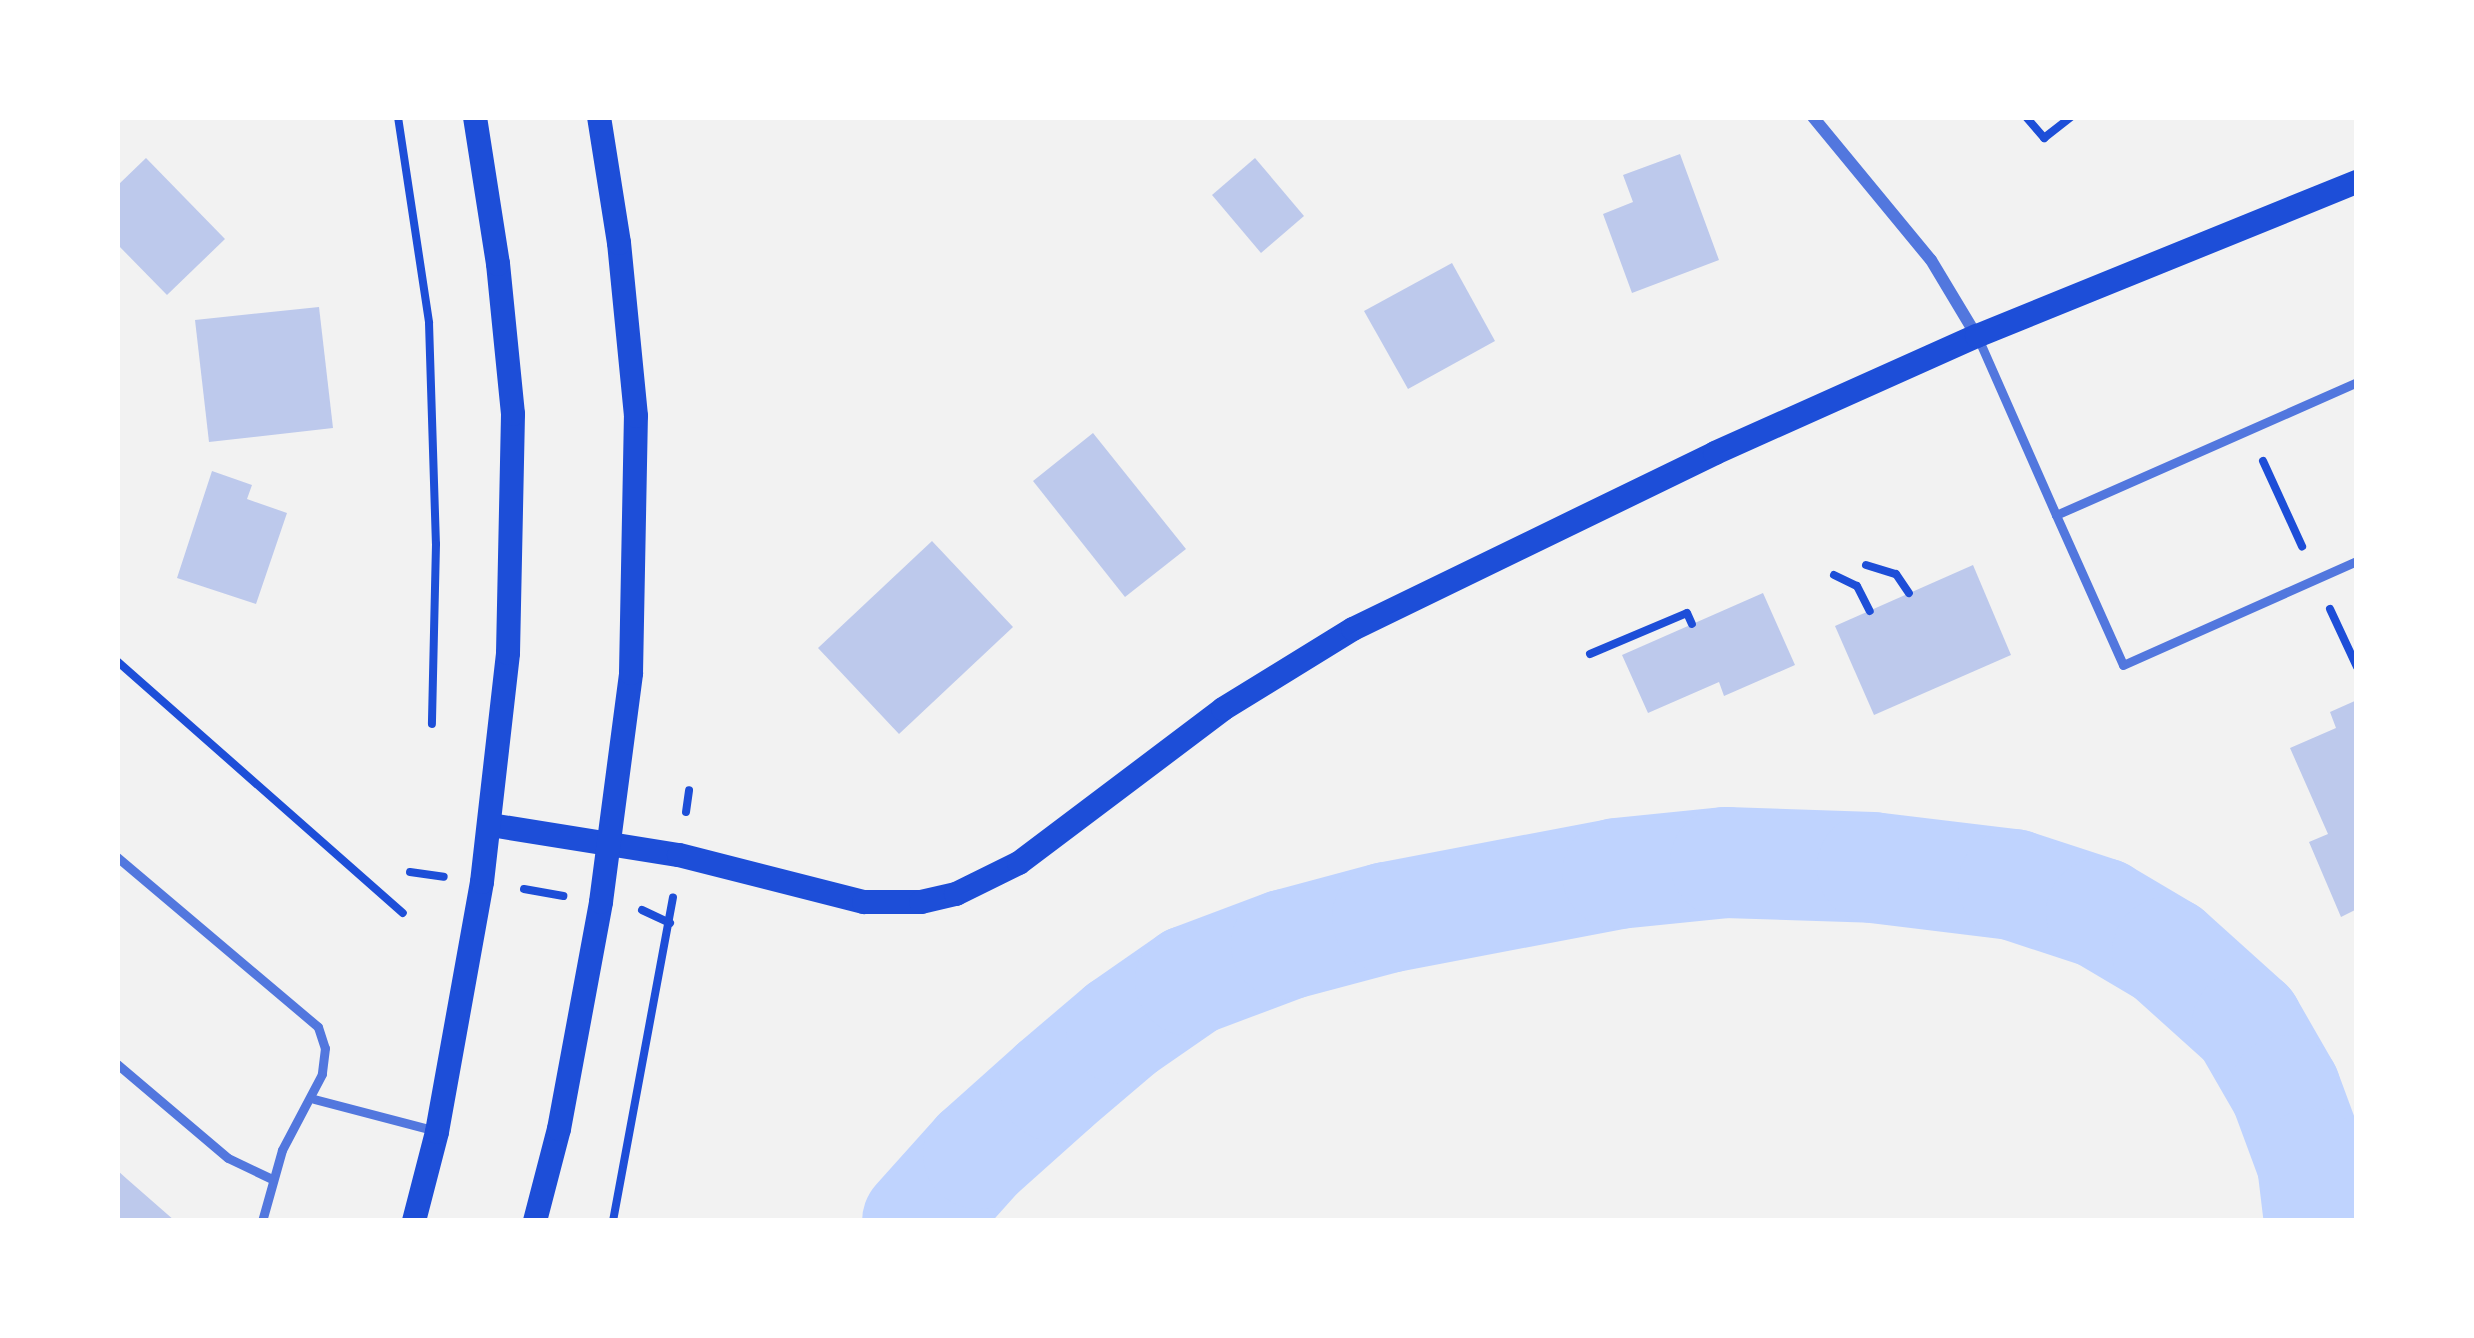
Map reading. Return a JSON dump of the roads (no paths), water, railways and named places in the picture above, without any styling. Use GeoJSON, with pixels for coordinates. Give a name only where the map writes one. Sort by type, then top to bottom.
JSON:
{"type":"FeatureCollection","features":[{"type":"Feature","properties":{"kind":"main road"},"geometry":{"type":"LineString","coordinates":[[414,1221],[437,1132],[482,882],[508,653],[514,449],[498,264],[475,117]]}},
{"type":"Feature","properties":{"kind":"main road"},"geometry":{"type":"LineString","coordinates":[[535,1221],[559,1130],[601,902],[632,650],[636,416],[619,243],[599,117]]}},
{"type":"Feature","properties":{"kind":"main road"},"geometry":{"type":"LineString","coordinates":[[491,825],[679,854],[863,902],[921,902],[956,894],[1019,863],[1222,709],[1353,629],[1715,453],[1977,336],[2357,182]]}},
{"type":"Feature","properties":{"kind":"street"},"geometry":{"type":"LineString","coordinates":[[1814,117],[1931,260],[1977,336]]}},
{"type":"Feature","properties":{"kind":"lane"},"geometry":{"type":"LineString","coordinates":[[1977,336],[2123,664],[2357,561]]}},
{"type":"Feature","properties":{"kind":"lane"},"geometry":{"type":"LineString","coordinates":[[2056,514],[2357,382]]}},
{"type":"Feature","properties":{"kind":"lane"},"geometry":{"type":"LineString","coordinates":[[117,857],[318,1028],[325,1048],[314,1099],[272,1179],[262,1221]]}},
{"type":"Feature","properties":{"kind":"lane"},"geometry":{"type":"LineString","coordinates":[[117,1064],[228,1158],[272,1179]]}},
{"type":"Feature","properties":{"kind":"lane"},"geometry":{"type":"LineString","coordinates":[[314,1099],[437,1132]]}},
{"type":"Feature","properties":{"kind":"waterway"},"geometry":{"type":"LineString","coordinates":[[917,1221],[978,1153],[1054,1085],[1121,1028],[1190,980],[1286,944],[1387,917],[1617,873],[1725,862],[1872,867],[2013,884],[2101,913],[2167,952],[2247,1024],[2285,1090],[2312,1163],[2319,1221]]}}]}
